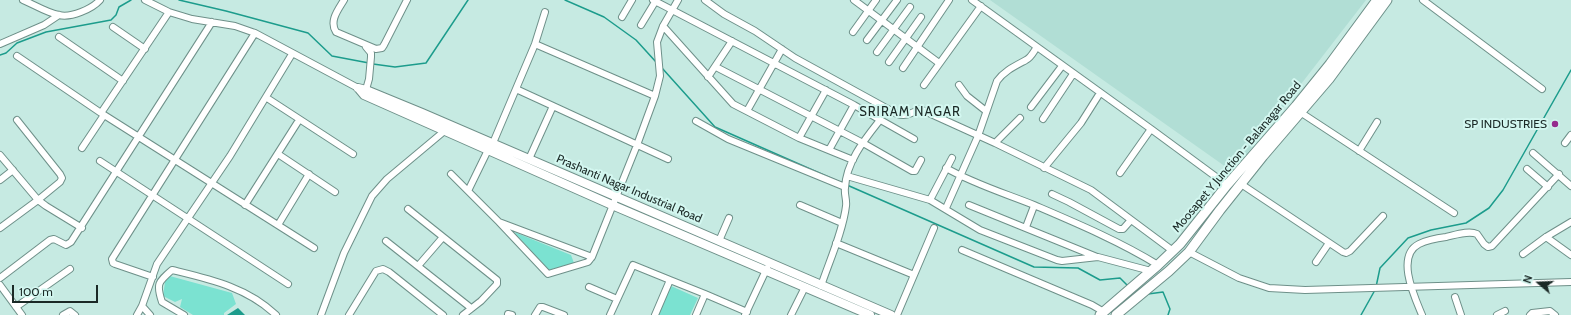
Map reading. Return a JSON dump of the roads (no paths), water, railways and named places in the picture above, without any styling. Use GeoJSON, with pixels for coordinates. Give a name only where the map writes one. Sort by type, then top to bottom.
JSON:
{"type":"FeatureCollection","features":[{"type":"Feature","properties":{"kind":"main road","name":"Moosapet Y Junction - Balanagar Road"},"geometry":{"type":"LineString","coordinates":[[1102,313],[1172,251],[1202,218],[1227,185],[1325,70],[1377,0]]}},
{"type":"Feature","properties":{"kind":"main road"},"geometry":{"type":"LineString","coordinates":[[1116,315],[1189,252],[1241,184],[1329,79],[1386,0]]}},
{"type":"Feature","properties":{"kind":"main road"},"geometry":{"type":"LineString","coordinates":[[1202,218],[1210,224]]}},
{"type":"Feature","properties":{"kind":"street"},"geometry":{"type":"LineString","coordinates":[[23,0],[59,15],[66,16],[87,10],[100,0]]}},
{"type":"Feature","properties":{"kind":"street","name":"Prashanti Nagar Industrial Road"},"geometry":{"type":"LineString","coordinates":[[145,0],[169,12],[192,19],[235,26],[255,34],[363,91],[490,147],[612,205],[768,267],[821,286],[891,315]]}},
{"type":"Feature","properties":{"kind":"street"},"geometry":{"type":"LineString","coordinates":[[344,0],[334,17],[333,27],[336,32],[365,46],[376,49],[382,48],[408,0]]}},
{"type":"Feature","properties":{"kind":"street"},"geometry":{"type":"LineString","coordinates":[[622,17],[632,0]]}},
{"type":"Feature","properties":{"kind":"street"},"geometry":{"type":"LineString","coordinates":[[451,174],[548,274],[588,262],[592,257],[655,96],[660,76],[656,42],[663,26],[678,0]]}},
{"type":"Feature","properties":{"kind":"street"},"geometry":{"type":"LineString","coordinates":[[705,0],[724,14],[755,31],[834,81],[897,114],[903,116],[908,115],[920,109],[995,143],[1091,190],[1172,251]]}},
{"type":"Feature","properties":{"kind":"street"},"geometry":{"type":"LineString","coordinates":[[854,0],[939,63]]}},
{"type":"Feature","properties":{"kind":"street"},"geometry":{"type":"LineString","coordinates":[[853,32],[876,0]]}},
{"type":"Feature","properties":{"kind":"street"},"geometry":{"type":"LineString","coordinates":[[867,40],[897,0]]}},
{"type":"Feature","properties":{"kind":"street"},"geometry":{"type":"LineString","coordinates":[[903,68],[949,0]]}},
{"type":"Feature","properties":{"kind":"street"},"geometry":{"type":"LineString","coordinates":[[972,0],[1227,185]]}},
{"type":"Feature","properties":{"kind":"street"},"geometry":{"type":"LineString","coordinates":[[1423,0],[1542,89]]}},
{"type":"Feature","properties":{"kind":"street"},"geometry":{"type":"LineString","coordinates":[[641,25],[654,1],[826,90],[914,139]]}},
{"type":"Feature","properties":{"kind":"street"},"geometry":{"type":"LineString","coordinates":[[924,85],[981,6]]}},
{"type":"Feature","properties":{"kind":"street"},"geometry":{"type":"LineString","coordinates":[[877,52],[910,7]]}},
{"type":"Feature","properties":{"kind":"street"},"geometry":{"type":"LineString","coordinates":[[82,148],[123,81],[169,12]]}},
{"type":"Feature","properties":{"kind":"street"},"geometry":{"type":"LineString","coordinates":[[468,191],[516,89],[535,44],[545,12]]}},
{"type":"Feature","properties":{"kind":"street"},"geometry":{"type":"LineString","coordinates":[[0,44],[44,25],[59,15]]}},
{"type":"Feature","properties":{"kind":"street"},"geometry":{"type":"LineString","coordinates":[[889,62],[921,17]]}},
{"type":"Feature","properties":{"kind":"street"},"geometry":{"type":"LineString","coordinates":[[0,278],[50,240],[54,239],[64,244],[68,244],[82,228],[212,22]]}},
{"type":"Feature","properties":{"kind":"street"},"geometry":{"type":"LineString","coordinates":[[663,26],[733,104],[799,138],[853,160]]}},
{"type":"Feature","properties":{"kind":"street"},"geometry":{"type":"LineString","coordinates":[[113,27],[145,49]]}},
{"type":"Feature","properties":{"kind":"street"},"geometry":{"type":"LineString","coordinates":[[153,276],[115,264],[112,261],[152,195],[255,34]]}},
{"type":"Feature","properties":{"kind":"street"},"geometry":{"type":"LineString","coordinates":[[60,37],[123,81]]}},
{"type":"Feature","properties":{"kind":"street"},"geometry":{"type":"LineString","coordinates":[[708,77],[732,41]]}},
{"type":"Feature","properties":{"kind":"street"},"geometry":{"type":"LineString","coordinates":[[535,44],[655,96]]}},
{"type":"Feature","properties":{"kind":"street"},"geometry":{"type":"LineString","coordinates":[[363,91],[370,79],[371,57],[370,50],[365,46]]}},
{"type":"Feature","properties":{"kind":"street"},"geometry":{"type":"LineString","coordinates":[[946,208],[978,136],[997,81],[1001,76],[1020,62],[1028,60],[1037,47]]}},
{"type":"Feature","properties":{"kind":"street"},"geometry":{"type":"LineString","coordinates":[[747,111],[782,49]]}},
{"type":"Feature","properties":{"kind":"street"},"geometry":{"type":"LineString","coordinates":[[137,315],[142,306],[157,264],[230,156],[267,98],[292,54]]}},
{"type":"Feature","properties":{"kind":"street"},"geometry":{"type":"LineString","coordinates":[[17,56],[103,114],[314,248]]}},
{"type":"Feature","properties":{"kind":"street"},"geometry":{"type":"LineString","coordinates":[[1031,107],[1062,66]]}},
{"type":"Feature","properties":{"kind":"street"},"geometry":{"type":"LineString","coordinates":[[716,67],[913,171],[921,160]]}},
{"type":"Feature","properties":{"kind":"street"},"geometry":{"type":"LineString","coordinates":[[1043,119],[1073,74]]}},
{"type":"Feature","properties":{"kind":"street"},"geometry":{"type":"LineString","coordinates":[[959,85],[968,96],[986,111]]}},
{"type":"Feature","properties":{"kind":"street"},"geometry":{"type":"LineString","coordinates":[[516,89],[668,159]]}},
{"type":"Feature","properties":{"kind":"street"},"geometry":{"type":"LineString","coordinates":[[799,138],[826,90]]}},
{"type":"Feature","properties":{"kind":"street"},"geometry":{"type":"LineString","coordinates":[[1044,168],[1081,123],[1100,93]]}},
{"type":"Feature","properties":{"kind":"street"},"geometry":{"type":"LineString","coordinates":[[267,98],[353,154]]}},
{"type":"Feature","properties":{"kind":"street"},"geometry":{"type":"LineString","coordinates":[[829,150],[854,105]]}},
{"type":"Feature","properties":{"kind":"street"},"geometry":{"type":"LineString","coordinates":[[529,160],[553,106]]}},
{"type":"Feature","properties":{"kind":"street"},"geometry":{"type":"LineString","coordinates":[[1300,112],[1454,213]]}},
{"type":"Feature","properties":{"kind":"street"},"geometry":{"type":"LineString","coordinates":[[995,143],[1020,118]]}},
{"type":"Feature","properties":{"kind":"street"},"geometry":{"type":"LineString","coordinates":[[0,228],[38,200],[60,182],[62,178],[17,120]]}},
{"type":"Feature","properties":{"kind":"street"},"geometry":{"type":"LineString","coordinates":[[245,205],[299,120]]}},
{"type":"Feature","properties":{"kind":"street"},"geometry":{"type":"LineString","coordinates":[[821,286],[842,223],[846,205],[845,187],[847,176],[862,143],[880,120]]}},
{"type":"Feature","properties":{"kind":"street"},"geometry":{"type":"LineString","coordinates":[[696,121],[728,139],[845,187]]}},
{"type":"Feature","properties":{"kind":"street"},"geometry":{"type":"LineString","coordinates":[[1359,151],[1377,122]]}},
{"type":"Feature","properties":{"kind":"street"},"geometry":{"type":"LineString","coordinates":[[321,315],[344,253],[372,196],[387,179],[447,129]]}},
{"type":"Feature","properties":{"kind":"street"},"geometry":{"type":"LineString","coordinates":[[1120,173],[1151,129]]}},
{"type":"Feature","properties":{"kind":"street"},"geometry":{"type":"LineString","coordinates":[[1565,143],[1571,135]]}},
{"type":"Feature","properties":{"kind":"street","name":"Prashanti Nagar Industrial Road"},"geometry":{"type":"LineString","coordinates":[[490,147],[529,160],[719,241],[805,287],[870,315]]}},
{"type":"Feature","properties":{"kind":"street"},"geometry":{"type":"LineString","coordinates":[[1533,153],[1571,186]]}},
{"type":"Feature","properties":{"kind":"street"},"geometry":{"type":"LineString","coordinates":[[278,154],[335,192]]}},
{"type":"Feature","properties":{"kind":"street"},"geometry":{"type":"LineString","coordinates":[[0,156],[38,200],[82,228]]}},
{"type":"Feature","properties":{"kind":"street"},"geometry":{"type":"LineString","coordinates":[[930,200],[952,158]]}},
{"type":"Feature","properties":{"kind":"street"},"geometry":{"type":"LineString","coordinates":[[100,161],[186,219],[288,284]]}},
{"type":"Feature","properties":{"kind":"street"},"geometry":{"type":"LineString","coordinates":[[946,168],[961,176],[1121,243],[1152,270]]}},
{"type":"Feature","properties":{"kind":"street"},"geometry":{"type":"LineString","coordinates":[[1527,169],[1548,187]]}},
{"type":"Feature","properties":{"kind":"street"},"geometry":{"type":"LineString","coordinates":[[0,180],[13,170]]}},
{"type":"Feature","properties":{"kind":"street"},"geometry":{"type":"LineString","coordinates":[[278,225],[309,174]]}},
{"type":"Feature","properties":{"kind":"street"},"geometry":{"type":"LineString","coordinates":[[1422,315],[1410,287],[1408,273],[1409,258],[1412,250],[1419,244],[1440,238],[1474,232],[1480,236],[1484,244],[1488,247],[1492,246],[1559,174]]}},
{"type":"Feature","properties":{"kind":"street"},"geometry":{"type":"LineString","coordinates":[[847,176],[930,200],[946,208],[980,230],[1057,260],[1062,261],[1098,257]]}},
{"type":"Feature","properties":{"kind":"street"},"geometry":{"type":"LineString","coordinates":[[1241,184],[1346,253],[1350,252],[1383,216]]}},
{"type":"Feature","properties":{"kind":"street"},"geometry":{"type":"LineString","coordinates":[[1052,194],[1119,229],[1123,229],[1131,220]]}},
{"type":"Feature","properties":{"kind":"street"},"geometry":{"type":"LineString","coordinates":[[969,205],[1098,257],[1152,270]]}},
{"type":"Feature","properties":{"kind":"street"},"geometry":{"type":"LineString","coordinates":[[800,206],[842,223]]}},
{"type":"Feature","properties":{"kind":"street"},"geometry":{"type":"LineString","coordinates":[[1026,228],[1034,206]]}},
{"type":"Feature","properties":{"kind":"street"},"geometry":{"type":"LineString","coordinates":[[408,209],[497,280],[497,284],[481,301],[463,315]]}},
{"type":"Feature","properties":{"kind":"street"},"geometry":{"type":"LineString","coordinates":[[719,241],[729,218]]}},
{"type":"Feature","properties":{"kind":"street"},"geometry":{"type":"LineString","coordinates":[[499,222],[592,257]]}},
{"type":"Feature","properties":{"kind":"street"},"geometry":{"type":"LineString","coordinates":[[1523,254],[1546,237],[1571,222]]}},
{"type":"Feature","properties":{"kind":"street"},"geometry":{"type":"LineString","coordinates":[[897,315],[934,228]]}},
{"type":"Feature","properties":{"kind":"street"},"geometry":{"type":"LineString","coordinates":[[418,266],[443,236]]}},
{"type":"Feature","properties":{"kind":"street"},"geometry":{"type":"LineString","coordinates":[[1546,237],[1571,254]]}},
{"type":"Feature","properties":{"kind":"street"},"geometry":{"type":"LineString","coordinates":[[386,241],[471,308]]}},
{"type":"Feature","properties":{"kind":"street"},"geometry":{"type":"LineString","coordinates":[[836,243],[914,275]]}},
{"type":"Feature","properties":{"kind":"street"},"geometry":{"type":"LineString","coordinates":[[1316,262],[1329,243]]}},
{"type":"Feature","properties":{"kind":"street"},"geometry":{"type":"LineString","coordinates":[[962,250],[1092,305],[1102,313]]}},
{"type":"Feature","properties":{"kind":"street"},"geometry":{"type":"LineString","coordinates":[[1189,252],[1239,278],[1269,288],[1306,290],[1571,282]]}},
{"type":"Feature","properties":{"kind":"street"},"geometry":{"type":"LineString","coordinates":[[610,315],[633,265],[705,294],[746,313],[768,267]]}},
{"type":"Feature","properties":{"kind":"street"},"geometry":{"type":"LineString","coordinates":[[16,307],[70,269]]}},
{"type":"Feature","properties":{"kind":"street"},"geometry":{"type":"LineString","coordinates":[[349,315],[376,271],[383,269],[389,272],[443,315]]}},
{"type":"Feature","properties":{"kind":"street"},"geometry":{"type":"LineString","coordinates":[[184,315],[162,302],[158,289],[161,279],[172,270],[235,288],[254,297],[276,315]]}},
{"type":"Feature","properties":{"kind":"street"},"geometry":{"type":"LineString","coordinates":[[655,315],[670,280]]}},
{"type":"Feature","properties":{"kind":"street"},"geometry":{"type":"LineString","coordinates":[[0,285],[22,315]]}},
{"type":"Feature","properties":{"kind":"street"},"geometry":{"type":"LineString","coordinates":[[589,287],[617,299]]}},
{"type":"Feature","properties":{"kind":"street"},"geometry":{"type":"LineString","coordinates":[[791,315],[805,287]]}},
{"type":"Feature","properties":{"kind":"street"},"geometry":{"type":"LineString","coordinates":[[696,315],[705,294]]}},
{"type":"Feature","properties":{"kind":"street"},"geometry":{"type":"LineString","coordinates":[[1455,297],[1461,315]]}},
{"type":"Feature","properties":{"kind":"street"},"geometry":{"type":"LineString","coordinates":[[142,306],[150,315]]}},
{"type":"Feature","properties":{"kind":"street"},"geometry":{"type":"LineString","coordinates":[[535,315],[540,307],[544,307],[564,315]]}},
{"type":"Feature","properties":{"kind":"street"},"geometry":{"type":"LineString","coordinates":[[63,315],[70,311],[74,315]]}},
{"type":"Feature","properties":{"kind":"street"},"geometry":{"type":"LineString","coordinates":[[1498,315],[1505,311]]}},
{"type":"Feature","properties":{"kind":"street"},"geometry":{"type":"LineString","coordinates":[[1530,315],[1532,313],[1550,311],[1555,315]]}},
{"type":"Feature","properties":{"kind":"waterway"},"geometry":{"type":"LineString","coordinates":[[0,55],[6,53],[17,43],[46,32],[111,20],[116,15],[119,7],[131,0]]}},
{"type":"Feature","properties":{"kind":"waterway"},"geometry":{"type":"LineString","coordinates":[[179,0],[308,33],[332,56],[369,63]]}},
{"type":"Feature","properties":{"kind":"waterway"},"geometry":{"type":"LineString","coordinates":[[373,64],[395,67],[426,63],[468,0]]}},
{"type":"Feature","properties":{"kind":"waterway"},"geometry":{"type":"LineString","coordinates":[[565,0],[604,17],[636,40],[656,62]]}},
{"type":"Feature","properties":{"kind":"waterway"},"geometry":{"type":"LineString","coordinates":[[662,68],[715,127],[842,183]]}},
{"type":"Feature","properties":{"kind":"waterway"},"geometry":{"type":"LineString","coordinates":[[1376,287],[1380,268],[1408,238],[1431,230],[1466,223],[1489,208],[1503,190],[1571,70]]}},
{"type":"Feature","properties":{"kind":"waterway"},"geometry":{"type":"LineString","coordinates":[[847,185],[1034,267],[1078,268],[1100,280],[1120,278],[1128,286]]}},
{"type":"Feature","properties":{"kind":"waterway"},"geometry":{"type":"LineString","coordinates":[[1361,315],[1375,290]]}},
{"type":"Feature","properties":{"kind":"waterway"},"geometry":{"type":"LineString","coordinates":[[1148,294],[1163,292],[1170,309],[1168,315]]}},
{"type":"Feature","properties":{"kind":"place","name":"SP INDUSTRIES"},"geometry":{"type":"Point","coordinates":[1555,124]}},
{"type":"Feature","properties":{"kind":"district","name":"SRIRAM NAGAR"},"geometry":{"type":"Point","coordinates":[910,112]}}]}
